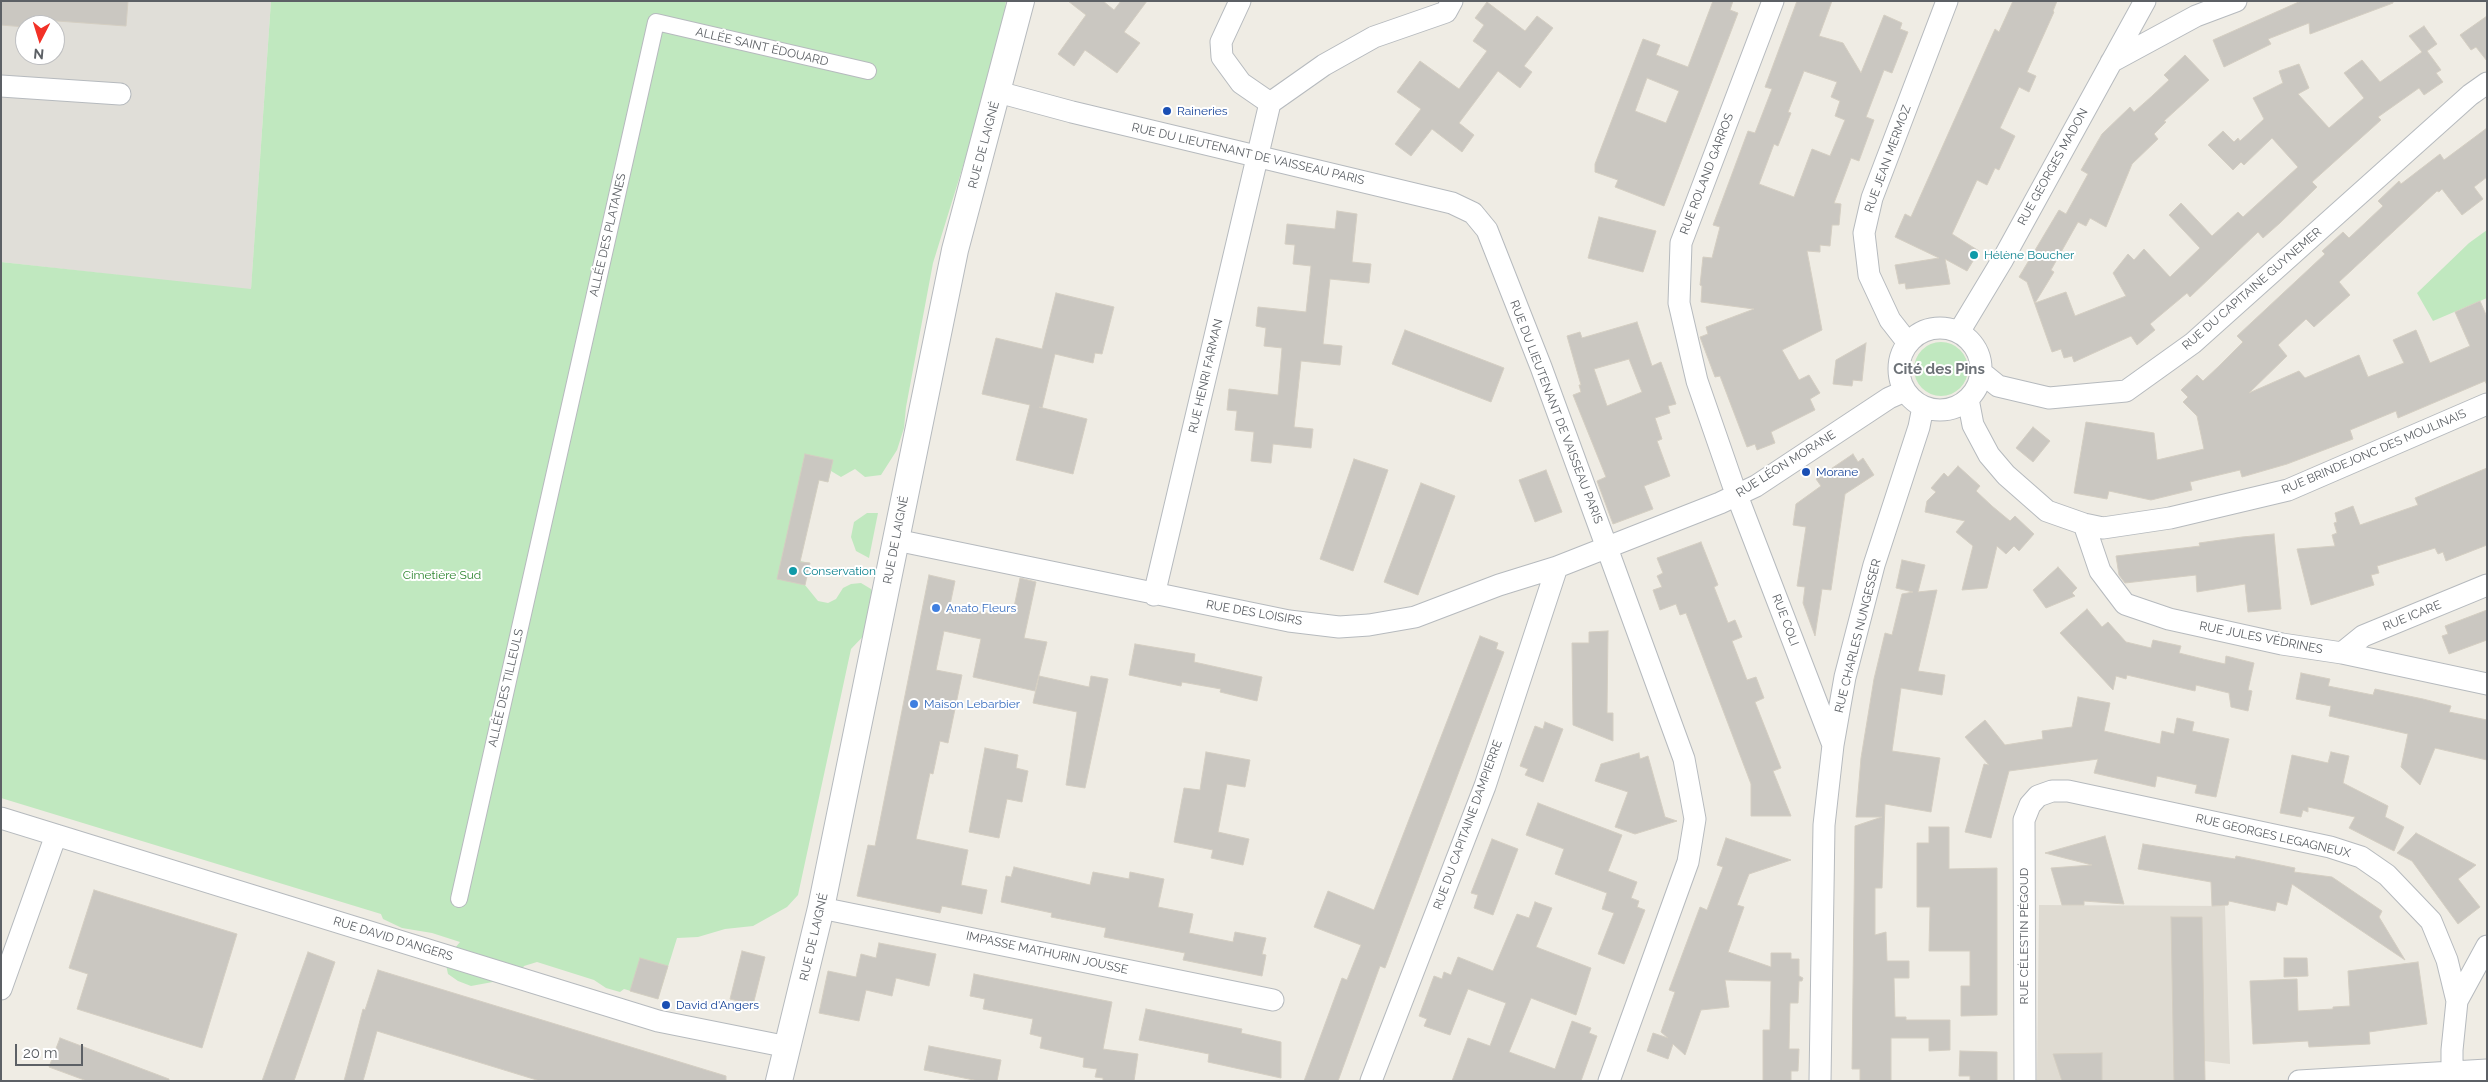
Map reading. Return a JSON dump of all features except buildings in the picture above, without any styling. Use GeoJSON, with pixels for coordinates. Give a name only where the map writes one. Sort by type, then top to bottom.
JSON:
{"type":"FeatureCollection","features":[{"type":"Feature","properties":{"kind":"street","name":"RUE DE LAIGNÉ"},"geometry":{"type":"LineString","coordinates":[[779,1081],[821,908],[955,250],[1021,1]]}},
{"type":"Feature","properties":{"kind":"street"},"geometry":{"type":"LineString","coordinates":[[1240,1],[1221,42],[1222,58],[1241,83],[1270,103],[1324,65],[1374,37],[1446,12],[1452,1]]}},
{"type":"Feature","properties":{"kind":"street","name":"RUE ROLAND GARROS"},"geometry":{"type":"LineString","coordinates":[[1736,495],[1697,381],[1679,303],[1681,243],[1772,1]]}},
{"type":"Feature","properties":{"kind":"street","name":"RUE JEAN MERMOZ"},"geometry":{"type":"LineString","coordinates":[[1908,343],[1890,320],[1869,275],[1864,233],[1872,198],[1947,1]]}},
{"type":"Feature","properties":{"kind":"street","name":"RUE GEORGES MADON"},"geometry":{"type":"LineString","coordinates":[[1959,332],[2003,259],[2144,1]]}},
{"type":"Feature","properties":{"kind":"street"},"geometry":{"type":"LineString","coordinates":[[2111,62],[2196,16],[2236,1]]}},
{"type":"Feature","properties":{"kind":"street","name":"ALLÉE SAINT ÉDOUARD"},"geometry":{"type":"LineString","coordinates":[[656,22],[868,71]]}},
{"type":"Feature","properties":{"kind":"street","name":"ALLÉE DES PLATANES"},"geometry":{"type":"LineString","coordinates":[[554,478],[656,22]]}},
{"type":"Feature","properties":{"kind":"street","name":"RUE DU CAPITAINE GUYNEMER"},"geometry":{"type":"LineString","coordinates":[[1982,373],[1998,386],[2050,398],[2126,391],[2193,343],[2470,94],[2487,83]]}},
{"type":"Feature","properties":{"kind":"street"},"geometry":{"type":"LineString","coordinates":[[1,86],[120,94]]}},
{"type":"Feature","properties":{"kind":"street","name":"RUE DU LIEUTENANT DE VAISSEAU PARIS"},"geometry":{"type":"LineString","coordinates":[[998,92],[1452,203],[1473,213],[1487,230],[1541,367],[1684,759],[1695,819],[1688,862],[1609,1081]]}},
{"type":"Feature","properties":{"kind":"street","name":"RUE HENRI FARMAN"},"geometry":{"type":"LineString","coordinates":[[1154,595],[1270,103]]}},
{"type":"Feature","properties":{"kind":"street"},"geometry":{"type":"LineString","coordinates":[[1937,327],[1959,332],[1976,348],[1981,361],[1982,373],[1977,388],[1959,406],[1945,410],[1923,406],[1905,391],[1899,374],[1901,356],[1908,343],[1923,331],[1937,327]]}},
{"type":"Feature","properties":{"kind":"street","name":"RUE LÉON MORANE"},"geometry":{"type":"LineString","coordinates":[[1606,548],[1756,486],[1889,398],[1905,391]]}},
{"type":"Feature","properties":{"kind":"street","name":"RUE BRINDEJONC DES MOULINAIS"},"geometry":{"type":"LineString","coordinates":[[1968,399],[1972,425],[1989,455],[2006,476],[2047,510],[2084,524],[2103,528],[2170,518],[2288,490],[2487,404]]}},
{"type":"Feature","properties":{"kind":"street","name":"RUE CHARLES NUNGESSER"},"geometry":{"type":"LineString","coordinates":[[1820,1081],[1824,824],[1833,745],[1845,677],[1874,565],[1919,427],[1923,406]]}},
{"type":"Feature","properties":{"kind":"street","name":"ALLÉE DES TILLEULS"},"geometry":{"type":"LineString","coordinates":[[459,899],[554,478]]}},
{"type":"Feature","properties":{"kind":"street","name":"RUE COLI"},"geometry":{"type":"LineString","coordinates":[[1736,495],[1833,745]]}},
{"type":"Feature","properties":{"kind":"street","name":"RUE JULES VÉDRINES"},"geometry":{"type":"LineString","coordinates":[[2084,524],[2100,571],[2125,604],[2169,619],[2282,644],[2342,653],[2487,684]]}},
{"type":"Feature","properties":{"kind":"street","name":"RUE DES LOISIRS"},"geometry":{"type":"LineString","coordinates":[[896,540],[1154,595],[1289,621],[1339,627],[1370,625],[1415,617],[1499,585],[1557,567],[1606,548]]}},
{"type":"Feature","properties":{"kind":"street","name":"RUE DU CAPITAINE DAMPIERRE"},"geometry":{"type":"LineString","coordinates":[[1371,1081],[1485,786],[1557,567]]}},
{"type":"Feature","properties":{"kind":"street","name":"RUE ICARE"},"geometry":{"type":"LineString","coordinates":[[2342,653],[2363,636],[2487,585]]}},
{"type":"Feature","properties":{"kind":"street","name":"RUE GEORGES LEGAGNEUX"},"geometry":{"type":"LineString","coordinates":[[2038,796],[2052,791],[2068,792],[2330,847],[2360,857],[2387,875],[2431,921],[2447,960],[2458,1001]]}},
{"type":"Feature","properties":{"kind":"street","name":"RUE CÉLESTIN PÉGOUD"},"geometry":{"type":"LineString","coordinates":[[2025,1081],[2024,820],[2030,805],[2038,796]]}},
{"type":"Feature","properties":{"kind":"street","name":"RUE DAVID D'ANGERS"},"geometry":{"type":"LineString","coordinates":[[1,818],[658,1021],[788,1047]]}},
{"type":"Feature","properties":{"kind":"street"},"geometry":{"type":"LineString","coordinates":[[1,989],[56,835]]}},
{"type":"Feature","properties":{"kind":"street","name":"IMPASSE MATHURIN JOUSSE"},"geometry":{"type":"LineString","coordinates":[[821,908],[1273,1000]]}},
{"type":"Feature","properties":{"kind":"street"},"geometry":{"type":"LineString","coordinates":[[2452,1076],[2458,1001],[2487,946]]}},
{"type":"Feature","properties":{"kind":"street"},"geometry":{"type":"LineString","coordinates":[[2299,1081],[2452,1076],[2487,1070]]}},
{"type":"Feature","properties":{"kind":"shaded area"},"geometry":{"type":"Polygon","coordinates":[[[1,1],[271,1],[251,290],[1,262],[1,1]]]}},
{"type":"Feature","properties":{"kind":"shaded area"},"geometry":{"type":"Polygon","coordinates":[[[2039,905],[2225,906],[2230,1064],[2204,1061],[2205,1081],[2037,1081],[2039,905]]]}},
{"type":"Feature","properties":{"kind":"green space","name":"Cimetière Sud"},"geometry":{"type":"Polygon","coordinates":[[[271,1],[1006,1],[1002,28],[989,69],[972,137],[933,263],[906,407],[904,428],[897,450],[881,475],[865,477],[855,469],[841,477],[831,471],[828,482],[819,480],[800,561],[810,563],[805,585],[818,601],[828,603],[836,599],[843,588],[851,584],[861,583],[871,589],[878,602],[873,626],[851,649],[798,895],[787,907],[753,926],[725,929],[698,937],[677,938],[658,999],[624,989],[620,992],[606,988],[594,980],[537,962],[524,966],[521,971],[498,981],[471,986],[458,981],[448,974],[445,960],[460,942],[432,933],[402,928],[383,919],[381,914],[1,798],[1,262],[251,289],[271,1]]]}},
{"type":"Feature","properties":{"kind":"green space"},"geometry":{"type":"Polygon","coordinates":[[[2487,230],[2487,298],[2433,321],[2417,293],[2469,243],[2487,230]]]}},
{"type":"Feature","properties":{"kind":"green space"},"geometry":{"type":"Polygon","coordinates":[[[1936,342],[1946,342],[1956,346],[1964,354],[1968,369],[1964,384],[1956,392],[1946,396],[1936,396],[1926,392],[1918,384],[1914,374],[1914,364],[1918,354],[1926,346],[1936,342]]]}},
{"type":"Feature","properties":{"kind":"green space"},"geometry":{"type":"Polygon","coordinates":[[[867,513],[878,513],[869,558],[856,551],[851,537],[854,522],[867,513]]]}},
{"type":"Feature","properties":{"kind":"place","name":"Raineries"},"geometry":{"type":"Point","coordinates":[1167,111]}},
{"type":"Feature","properties":{"kind":"place","name":"Hélène Boucher"},"geometry":{"type":"Point","coordinates":[1974,255]}},
{"type":"Feature","properties":{"kind":"place","name":"Morane"},"geometry":{"type":"Point","coordinates":[1806,472]}},
{"type":"Feature","properties":{"kind":"place","name":"Conservation"},"geometry":{"type":"Point","coordinates":[793,571]}},
{"type":"Feature","properties":{"kind":"place","name":"Anato Fleurs"},"geometry":{"type":"Point","coordinates":[936,608]}},
{"type":"Feature","properties":{"kind":"place","name":"Maison Lebarbier"},"geometry":{"type":"Point","coordinates":[914,704]}},
{"type":"Feature","properties":{"kind":"place","name":"David d'Angers"},"geometry":{"type":"Point","coordinates":[666,1005]}},
{"type":"Feature","properties":{"kind":"district","name":"Cité des Pins"},"geometry":{"type":"Point","coordinates":[1939,369]}}]}
